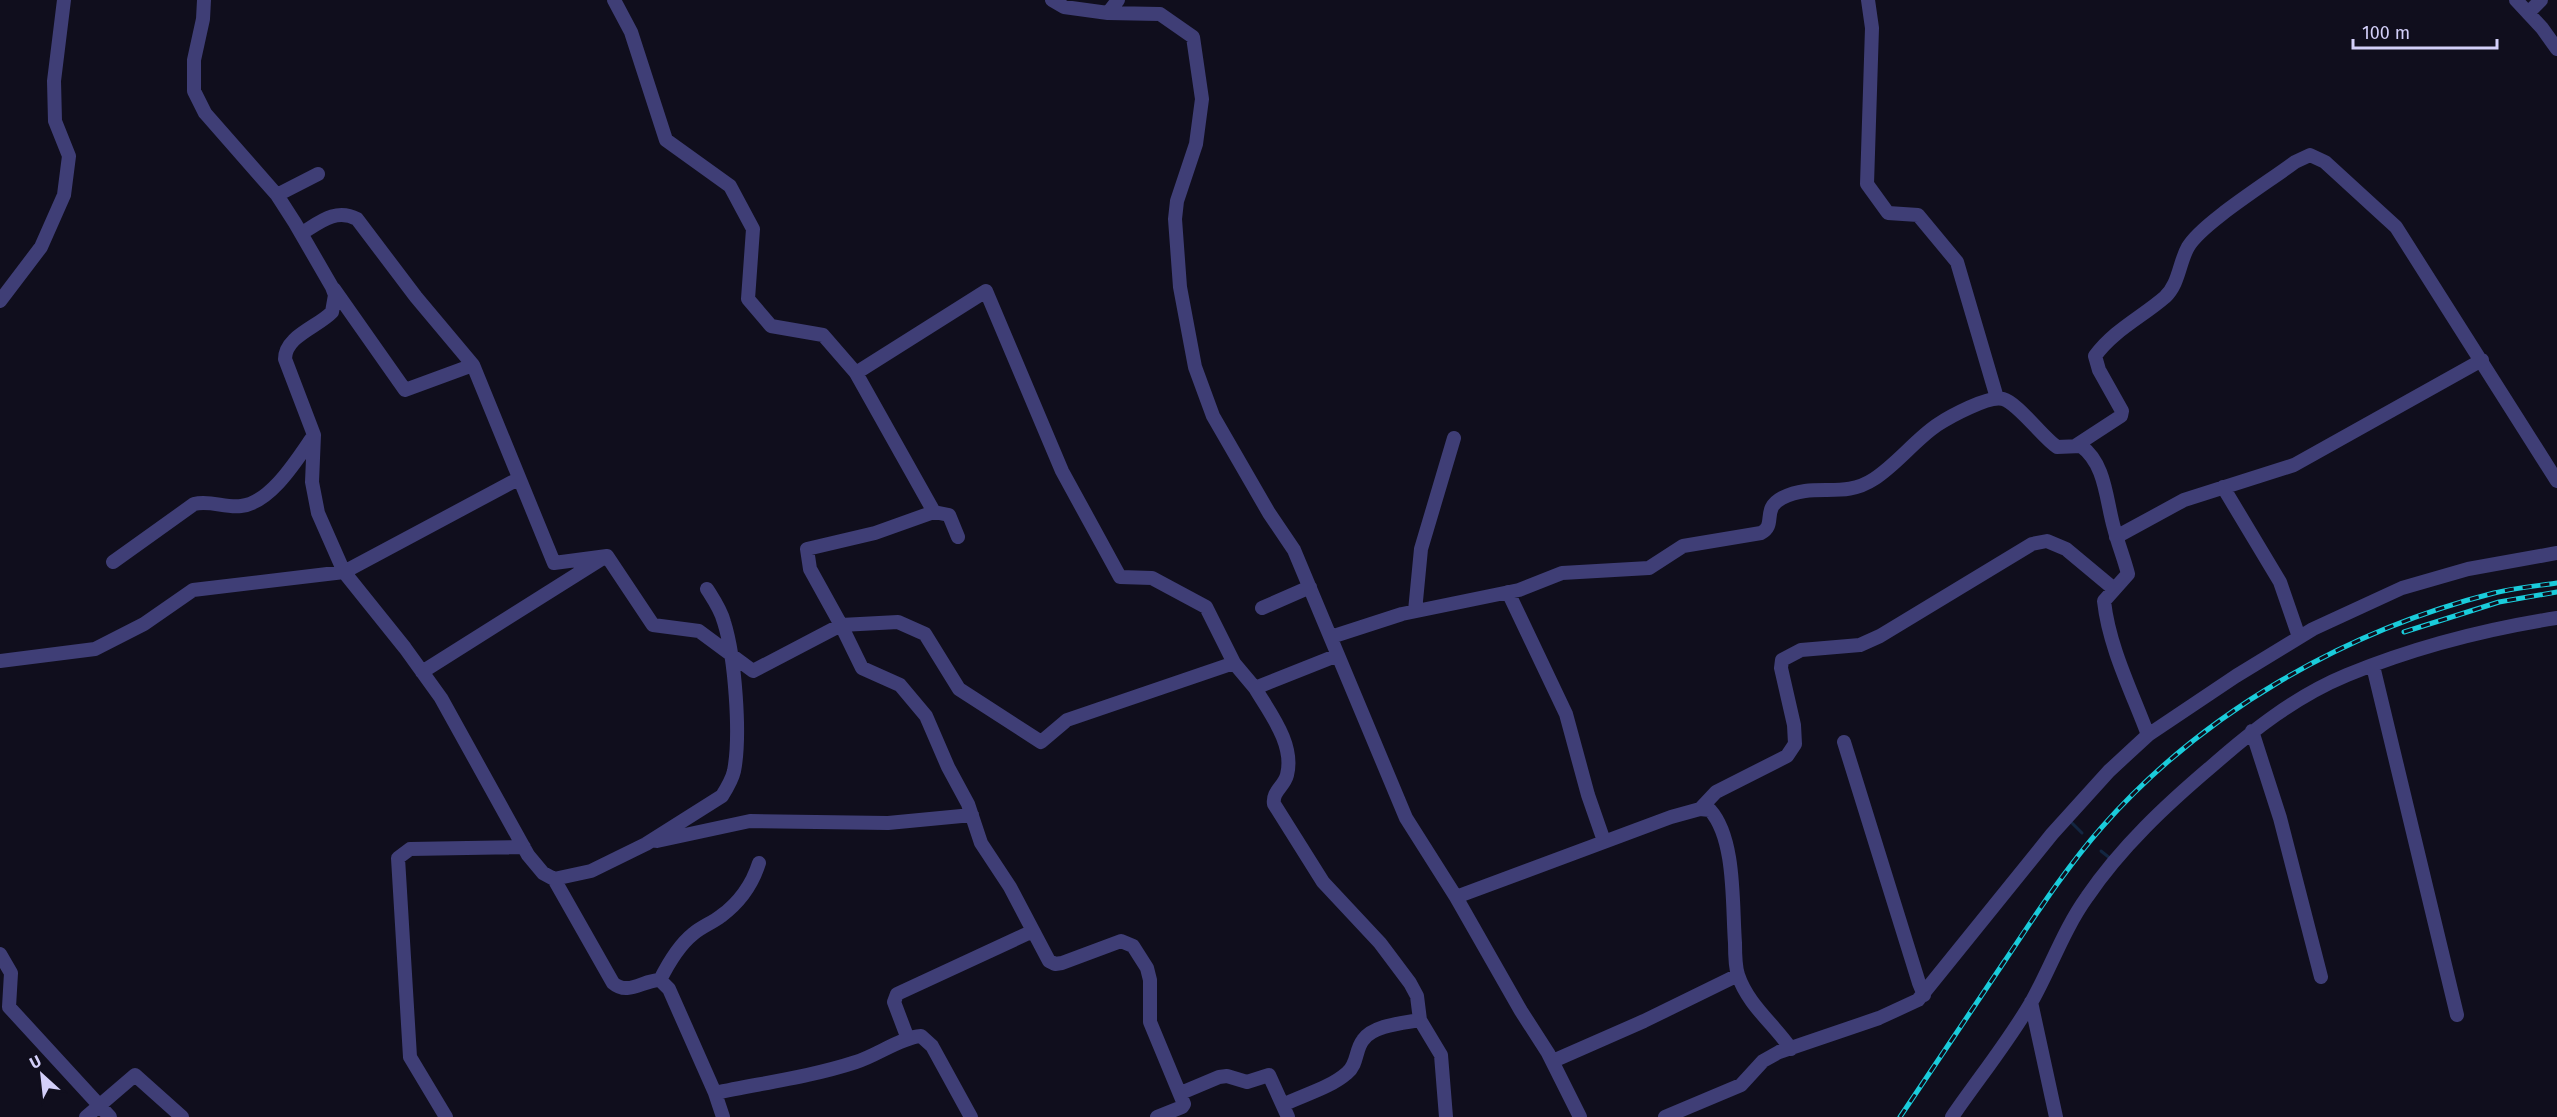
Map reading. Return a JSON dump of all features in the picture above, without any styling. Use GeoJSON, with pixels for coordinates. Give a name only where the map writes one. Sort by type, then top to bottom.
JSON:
{"type":"FeatureCollection","features":[{"type":"Feature","properties":{"kind":"street"},"geometry":{"type":"LineString","coordinates":[[0,302],[41,247],[64,195],[69,156],[55,122],[54,81],[64,0]]}},
{"type":"Feature","properties":{"kind":"street"},"geometry":{"type":"LineString","coordinates":[[204,0],[203,19],[194,60],[194,91],[205,113],[277,195],[302,233],[332,287],[405,390],[473,365]]}},
{"type":"Feature","properties":{"kind":"street"},"geometry":{"type":"LineString","coordinates":[[614,0],[631,32],[666,140],[730,186],[753,229],[748,299],[771,326],[823,335],[856,373],[934,512]]}},
{"type":"Feature","properties":{"kind":"street"},"geometry":{"type":"LineString","coordinates":[[1052,0],[1064,7],[1108,13],[1160,14],[1193,37],[1202,99],[1196,144],[1177,201],[1175,219],[1180,287],[1195,367],[1213,416],[1269,513],[1294,550],[1406,818],[1456,897],[1553,1061],[1580,1117]]}},
{"type":"Feature","properties":{"kind":"street"},"geometry":{"type":"LineString","coordinates":[[1108,13],[1118,0]]}},
{"type":"Feature","properties":{"kind":"street"},"geometry":{"type":"LineString","coordinates":[[1868,0],[1872,28],[1867,184],[1888,213],[1918,215],[1957,262],[1997,398]]}},
{"type":"Feature","properties":{"kind":"street"},"geometry":{"type":"LineString","coordinates":[[2516,0],[2557,49]]}},
{"type":"Feature","properties":{"kind":"street"},"geometry":{"type":"LineString","coordinates":[[2528,13],[2541,0]]}},
{"type":"Feature","properties":{"kind":"street"},"geometry":{"type":"LineString","coordinates":[[2075,446],[2121,416],[2122,411],[2099,370],[2095,356],[2106,340],[2167,295],[2177,278],[2188,247],[2208,225],[2295,162],[2310,155],[2325,162],[2396,227],[2557,481]]}},
{"type":"Feature","properties":{"kind":"street"},"geometry":{"type":"LineString","coordinates":[[277,195],[318,174]]}},
{"type":"Feature","properties":{"kind":"street"},"geometry":{"type":"LineString","coordinates":[[302,233],[330,216],[346,213],[357,219],[416,297],[473,365],[554,563],[607,556]]}},
{"type":"Feature","properties":{"kind":"street"},"geometry":{"type":"LineString","coordinates":[[332,287],[335,295],[332,312],[325,320],[298,337],[285,351],[291,378],[314,435],[312,482],[318,513],[344,572],[441,698],[524,847],[535,865],[554,879],[613,983],[627,989],[660,980],[672,959],[692,934],[721,916],[738,900],[753,881],[759,863]]}},
{"type":"Feature","properties":{"kind":"street"},"geometry":{"type":"LineString","coordinates":[[856,373],[986,291],[1062,471],[1120,577],[1152,578],[1206,607],[1234,663],[1255,688],[1280,731],[1288,758],[1287,775],[1274,795],[1274,804],[1323,882],[1380,943],[1410,983],[1417,996],[1420,1020],[1441,1055],[1446,1117]]}},
{"type":"Feature","properties":{"kind":"street"},"geometry":{"type":"LineString","coordinates":[[2116,537],[2184,500],[2294,465],[2482,360]]}},
{"type":"Feature","properties":{"kind":"street"},"geometry":{"type":"LineString","coordinates":[[1331,638],[1415,611],[1508,592],[1562,573],[1649,568],[1683,546],[1761,533],[1768,530],[1770,525],[1771,506],[1782,498],[1810,490],[1848,491],[1859,488],[1890,467],[1937,425],[1982,402],[1997,398],[2009,401],[2057,447],[2082,446],[2094,459],[2104,485],[2116,537],[2128,574],[2104,601],[2106,614],[2119,660],[2148,735]]}},
{"type":"Feature","properties":{"kind":"street"},"geometry":{"type":"LineString","coordinates":[[113,562],[194,504],[206,501],[240,507],[255,502],[284,478],[314,435]]}},
{"type":"Feature","properties":{"kind":"street"},"geometry":{"type":"LineString","coordinates":[[1415,611],[1421,549],[1454,438]]}},
{"type":"Feature","properties":{"kind":"street"},"geometry":{"type":"LineString","coordinates":[[0,661],[95,649],[144,624],[193,590],[344,572],[518,479]]}},
{"type":"Feature","properties":{"kind":"street"},"geometry":{"type":"LineString","coordinates":[[2223,487],[2280,582],[2299,637]]}},
{"type":"Feature","properties":{"kind":"street"},"geometry":{"type":"LineString","coordinates":[[958,537],[949,515],[934,512],[875,533],[807,549],[810,569],[841,625],[861,668],[900,685],[926,716],[972,815],[986,852],[1010,887],[1049,961],[1055,964],[1062,963],[1121,941],[1134,946],[1147,968],[1150,980],[1150,1022],[1184,1104],[1182,1107],[1157,1117]]}},
{"type":"Feature","properties":{"kind":"street"},"geometry":{"type":"LineString","coordinates":[[1700,809],[1716,792],[1787,756],[1795,744],[1794,725],[1781,668],[1782,660],[1800,651],[1860,645],[1880,636],[2032,544],[2047,541],[2066,549],[2114,589]]}},
{"type":"Feature","properties":{"kind":"street"},"geometry":{"type":"LineString","coordinates":[[1665,1117],[1741,1085],[1762,1061],[1879,1018],[1910,1005],[1924,995],[2052,834],[2109,771],[2148,735],[2299,637],[2402,588],[2468,569],[2557,553]]}},
{"type":"Feature","properties":{"kind":"street"},"geometry":{"type":"LineString","coordinates":[[607,556],[653,625],[699,631],[753,670],[841,625],[898,622],[925,634],[959,688],[1041,742],[1067,720],[1234,663]]}},
{"type":"Feature","properties":{"kind":"street"},"geometry":{"type":"LineString","coordinates":[[422,672],[607,556]]}},
{"type":"Feature","properties":{"kind":"street"},"geometry":{"type":"LineString","coordinates":[[1262,608],[1310,587]]}},
{"type":"Feature","properties":{"kind":"street"},"geometry":{"type":"LineString","coordinates":[[554,879],[591,871],[646,844],[722,796],[732,779],[736,710],[731,654],[725,623],[707,589]]}},
{"type":"Feature","properties":{"kind":"street"},"geometry":{"type":"LineString","coordinates":[[1508,592],[1566,714],[1588,795],[1604,841]]}},
{"type":"Feature","properties":{"kind":"street"},"geometry":{"type":"LineString","coordinates":[[1952,1117],[2031,1002],[2070,924],[2087,897],[2115,862],[2175,797],[2252,731],[2278,712],[2347,675],[2479,634],[2557,618]]}},
{"type":"Feature","properties":{"kind":"street"},"geometry":{"type":"LineString","coordinates":[[1255,688],[1338,655]]}},
{"type":"Feature","properties":{"kind":"street"},"geometry":{"type":"LineString","coordinates":[[2373,666],[2457,1015]]}},
{"type":"Feature","properties":{"kind":"street"},"geometry":{"type":"LineString","coordinates":[[2252,731],[2280,818],[2321,977]]}},
{"type":"Feature","properties":{"kind":"street"},"geometry":{"type":"LineString","coordinates":[[1844,742],[1918,983],[1924,995]]}},
{"type":"Feature","properties":{"kind":"street"},"geometry":{"type":"LineString","coordinates":[[1456,897],[1604,841],[1700,809],[1710,810],[1715,816],[1727,848],[1738,975],[1758,1011],[1777,1028],[1791,1049]]}},
{"type":"Feature","properties":{"kind":"street"},"geometry":{"type":"LineString","coordinates":[[646,844],[750,821],[888,823],[972,815]]}},
{"type":"Feature","properties":{"kind":"street"},"geometry":{"type":"LineString","coordinates":[[446,1117],[410,1057],[398,858],[410,849],[524,847]]}},
{"type":"Feature","properties":{"kind":"street"},"geometry":{"type":"LineString","coordinates":[[908,1039],[894,1002],[897,994],[1033,931]]}},
{"type":"Feature","properties":{"kind":"street"},"geometry":{"type":"LineString","coordinates":[[0,954],[11,973],[9,1006],[110,1117]]}},
{"type":"Feature","properties":{"kind":"street"},"geometry":{"type":"LineString","coordinates":[[1553,1061],[1653,1017],[1738,975]]}},
{"type":"Feature","properties":{"kind":"street"},"geometry":{"type":"LineString","coordinates":[[660,980],[669,989],[715,1093],[723,1117]]}},
{"type":"Feature","properties":{"kind":"street"},"geometry":{"type":"LineString","coordinates":[[2031,1002],[2056,1117]]}},
{"type":"Feature","properties":{"kind":"street"},"geometry":{"type":"LineString","coordinates":[[1181,1093],[1219,1077],[1227,1076],[1247,1082],[1269,1075],[1286,1111],[1345,1075],[1354,1064],[1363,1039],[1394,1025],[1420,1020]]}},
{"type":"Feature","properties":{"kind":"street"},"geometry":{"type":"LineString","coordinates":[[715,1093],[804,1077],[857,1062],[908,1039],[921,1036],[932,1046],[972,1117]]}},
{"type":"Feature","properties":{"kind":"street"},"geometry":{"type":"LineString","coordinates":[[86,1117],[135,1075],[182,1117]]}},
{"type":"Feature","properties":{"kind":"waterway"},"geometry":{"type":"LineString","coordinates":[[2070,821],[2082,833]]}},
{"type":"Feature","properties":{"kind":"waterway"},"geometry":{"type":"LineString","coordinates":[[2101,851],[2111,859]]}},
{"type":"Feature","properties":{"kind":"railway"},"geometry":{"type":"LineString","coordinates":[[1900,1117],[2075,859],[2142,785],[2185,747],[2232,712],[2281,681],[2332,653],[2385,629],[2439,609],[2494,593],[2557,583]]}},
{"type":"Feature","properties":{"kind":"railway"},"geometry":{"type":"LineString","coordinates":[[2404,632],[2499,602],[2557,592]]}}]}
